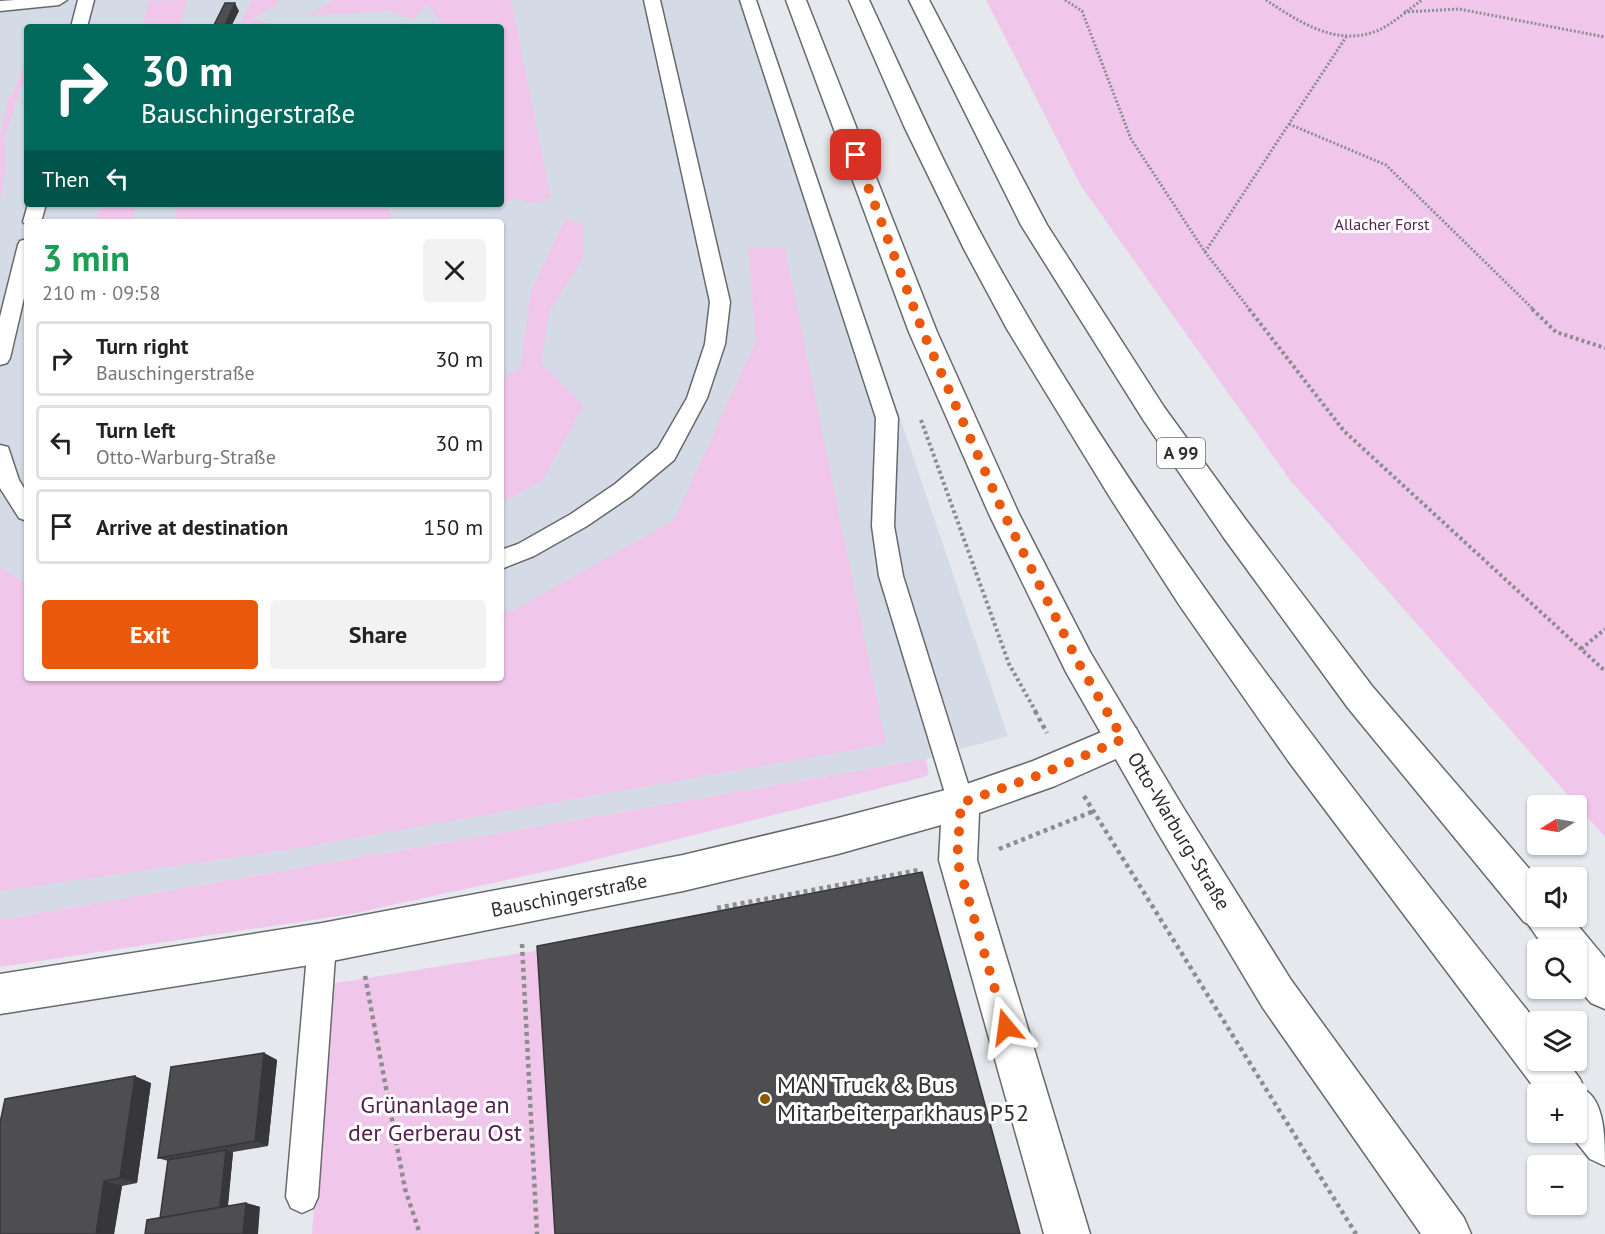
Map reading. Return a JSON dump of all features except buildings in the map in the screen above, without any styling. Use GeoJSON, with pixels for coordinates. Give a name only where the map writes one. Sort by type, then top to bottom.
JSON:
{"type":"FeatureCollection","features":[{"type":"Feature","properties":{"kind":"main road","name":"Otto-Warburg-Straße"},"geometry":{"type":"LineString","coordinates":[[796,0],[923,332],[1004,514],[1078,662],[1277,994],[1448,1234]]}},
{"type":"Feature","properties":{"kind":"main road"},"geometry":{"type":"LineString","coordinates":[[859,0],[920,136],[963,222],[1020,327],[1093,446],[1185,587],[1302,752],[1527,1043]]}},
{"type":"Feature","properties":{"kind":"main road","name":"A 99"},"geometry":{"type":"LineString","coordinates":[[919,0],[1034,225],[1154,414],[1235,529],[1360,697],[1527,896]]}},
{"type":"Feature","properties":{"kind":"main road","name":"Bauschingerstraße"},"geometry":{"type":"LineString","coordinates":[[0,994],[322,943],[683,873],[838,836],[961,803],[1042,774],[1123,739]]}},
{"type":"Feature","properties":{"kind":"main road"},"geometry":{"type":"LineString","coordinates":[[961,803],[957,860],[1067,1234]]}},
{"type":"Feature","properties":{"kind":"main road"},"geometry":{"type":"LineString","coordinates":[[1553,927],[1563,939]]}},
{"type":"Feature","properties":{"kind":"main road"},"geometry":{"type":"LineString","coordinates":[[1587,968],[1605,989]]}},
{"type":"Feature","properties":{"kind":"main road"},"geometry":{"type":"LineString","coordinates":[[1587,1122],[1605,1144]]}},
{"type":"Feature","properties":{"kind":"lane"},"geometry":{"type":"LineString","coordinates":[[0,6],[59,0]]}},
{"type":"Feature","properties":{"kind":"lane"},"geometry":{"type":"LineString","coordinates":[[80,24],[86,0]]}},
{"type":"Feature","properties":{"kind":"lane"},"geometry":{"type":"LineString","coordinates":[[504,559],[526,550],[579,520],[623,490],[666,454],[697,398],[715,344],[720,302],[652,0]]}},
{"type":"Feature","properties":{"kind":"lane"},"geometry":{"type":"LineString","coordinates":[[748,0],[887,418],[883,526],[891,576],[961,803]]}},
{"type":"Feature","properties":{"kind":"lane"},"geometry":{"type":"LineString","coordinates":[[0,358],[24,258]]}},
{"type":"Feature","properties":{"kind":"lane"},"geometry":{"type":"LineString","coordinates":[[0,453],[8,482],[24,507]]}},
{"type":"Feature","properties":{"kind":"lane"},"geometry":{"type":"LineString","coordinates":[[302,1197],[322,943]]}},
{"type":"Feature","properties":{"kind":"path"},"geometry":{"type":"LineString","coordinates":[[1065,0],[1083,11],[1131,139],[1205,252],[1344,431],[1605,671]]}},
{"type":"Feature","properties":{"kind":"path"},"geometry":{"type":"LineString","coordinates":[[1266,0],[1305,26],[1346,37],[1379,30],[1422,0]]}},
{"type":"Feature","properties":{"kind":"path"},"geometry":{"type":"LineString","coordinates":[[1404,12],[1459,9],[1605,37]]}},
{"type":"Feature","properties":{"kind":"path"},"geometry":{"type":"LineString","coordinates":[[1205,252],[1346,37]]}},
{"type":"Feature","properties":{"kind":"path"},"geometry":{"type":"LineString","coordinates":[[1289,124],[1386,165],[1556,332],[1605,348]]}},
{"type":"Feature","properties":{"kind":"path"},"geometry":{"type":"LineString","coordinates":[[1581,649],[1605,629]]}},
{"type":"Feature","properties":{"kind":"path"},"geometry":{"type":"LineString","coordinates":[[522,940],[537,1234]]}},
{"type":"Feature","properties":{"kind":"path"},"geometry":{"type":"LineString","coordinates":[[364,966],[405,1190],[420,1234]]}},
{"type":"Feature","properties":{"kind":"shaded area"},"geometry":{"type":"Polygon","coordinates":[[[0,0],[758,0],[1008,736],[926,759],[0,920],[0,0]]]}},
{"type":"Feature","properties":{"kind":"green space"},"geometry":{"type":"Polygon","coordinates":[[[187,0],[181,24],[143,24],[149,1],[187,0]]]}},
{"type":"Feature","properties":{"kind":"green space"},"geometry":{"type":"Polygon","coordinates":[[[252,0],[277,0],[278,4],[252,18],[272,24],[240,24],[252,0]]]}},
{"type":"Feature","properties":{"kind":"green space"},"geometry":{"type":"Polygon","coordinates":[[[334,0],[511,0],[551,198],[532,204],[516,198],[504,202],[504,24],[442,24],[427,4],[414,20],[392,11],[309,15],[334,0]]]}},
{"type":"Feature","properties":{"kind":"green space","name":"Allacher Forst"},"geometry":{"type":"Polygon","coordinates":[[[986,0],[1605,0],[1605,837],[1587,817],[1587,795],[1568,795],[1290,480],[1081,186],[986,0]]]}},
{"type":"Feature","properties":{"kind":"green space"},"geometry":{"type":"Polygon","coordinates":[[[24,64],[24,77],[4,140],[6,165],[0,202],[0,136],[8,98],[13,95],[24,64]]]}},
{"type":"Feature","properties":{"kind":"green space"},"geometry":{"type":"Polygon","coordinates":[[[99,207],[136,207],[133,219],[97,219],[99,207]]]}},
{"type":"Feature","properties":{"kind":"green space"},"geometry":{"type":"Polygon","coordinates":[[[175,207],[387,207],[392,216],[390,219],[177,219],[175,207]]]}},
{"type":"Feature","properties":{"kind":"green space"},"geometry":{"type":"Polygon","coordinates":[[[565,219],[583,223],[583,258],[550,311],[541,363],[584,405],[542,481],[504,501],[504,377],[520,369],[531,291],[565,219]]]}},
{"type":"Feature","properties":{"kind":"green space"},"geometry":{"type":"Polygon","coordinates":[[[748,247],[785,248],[886,744],[292,849],[0,891],[0,567],[24,582],[24,681],[504,681],[504,612],[516,609],[674,520],[756,341],[748,247]]]}},
{"type":"Feature","properties":{"kind":"green space"},"geometry":{"type":"Polygon","coordinates":[[[926,759],[929,774],[924,777],[570,866],[351,914],[0,967],[0,920],[926,759]]]}},
{"type":"Feature","properties":{"kind":"green space","name":"Grünanlage an der Gerberau Ost"},"geometry":{"type":"Polygon","coordinates":[[[541,950],[555,1234],[312,1234],[330,984],[541,950]]]}},
{"type":"Feature","properties":{"kind":"place","name":"MAN Truck & Bus Mitarbeiterparkhaus P52"},"geometry":{"type":"Point","coordinates":[765,1099]}},
{"type":"Feature","properties":{"kind":"route"},"geometry":{"type":"LineString","coordinates":[[856,155],[923,332],[1004,514],[1078,662],[1123,739],[1065,765],[961,803],[957,860],[1006,1027]]}}]}
